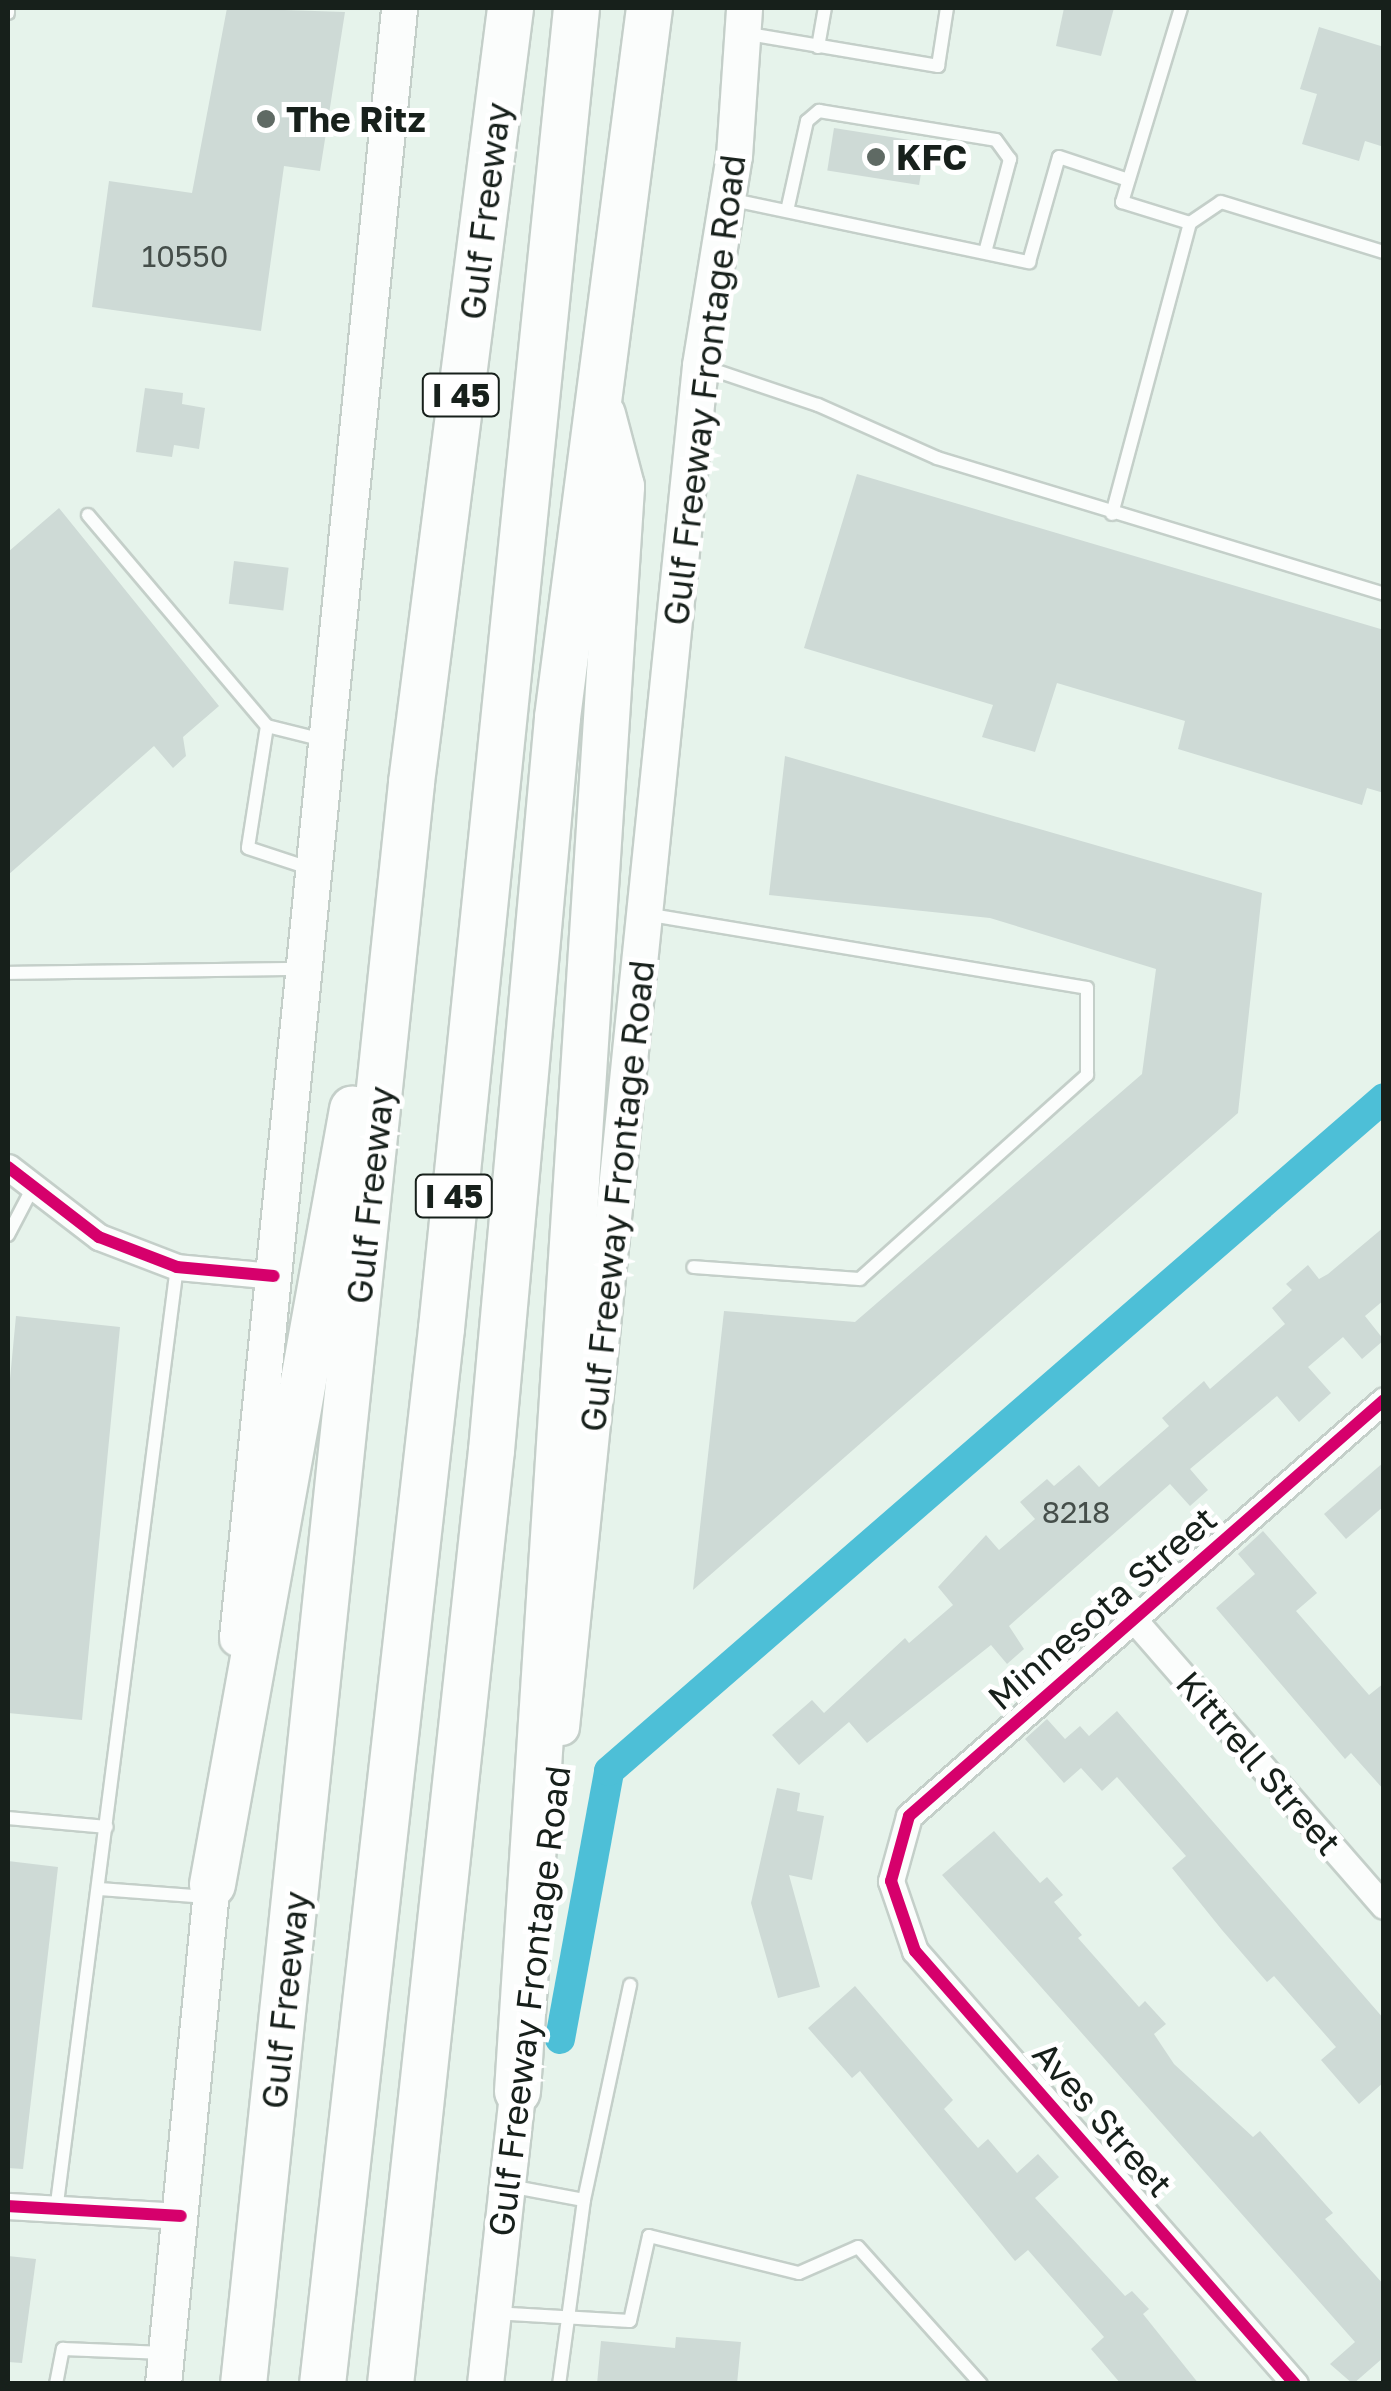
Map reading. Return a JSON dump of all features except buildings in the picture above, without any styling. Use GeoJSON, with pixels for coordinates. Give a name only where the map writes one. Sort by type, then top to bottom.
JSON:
{"type":"FeatureCollection","features":[{"type":"Feature","properties":{"kind":"highway","name":"Gulf Freeway"},"geometry":{"type":"LineString","coordinates":[[244,2384],[411,782],[510,8]]}},
{"type":"Feature","properties":{"kind":"highway","name":"Gulf Freeway"},"geometry":{"type":"LineString","coordinates":[[322,2384],[440,1328],[576,8]]}},
{"type":"Feature","properties":{"kind":"highway","name":"I 45"},"geometry":{"type":"LineString","coordinates":[[390,2384],[596,388],[649,8]]}},
{"type":"Feature","properties":{"kind":"highway"},"geometry":{"type":"LineString","coordinates":[[517,2090],[620,486],[596,388]]}},
{"type":"Feature","properties":{"kind":"highway"},"geometry":{"type":"LineString","coordinates":[[211,1891],[411,782]]}},
{"type":"Feature","properties":{"kind":"main road"},"geometry":{"type":"LineString","coordinates":[[164,2368],[274,1276],[309,868],[399,8]]}},
{"type":"Feature","properties":{"kind":"main road","name":"Gulf Freeway Frontage Road"},"geometry":{"type":"LineString","coordinates":[[485,2384],[580,1571],[700,365],[727,199],[743,20]]}},
{"type":"Feature","properties":{"kind":"street"},"geometry":{"type":"LineString","coordinates":[[8,1167],[32,1191],[98,1237],[177,1267],[274,1276]]}},
{"type":"Feature","properties":{"kind":"street","name":"Minnesota Street"},"geometry":{"type":"LineString","coordinates":[[891,1880],[908,1816],[1136,1621],[1384,1400]]}},
{"type":"Feature","properties":{"kind":"street","name":"Kittrell Street"},"geometry":{"type":"LineString","coordinates":[[1136,1621],[1384,1906]]}},
{"type":"Feature","properties":{"kind":"street","name":"Aves Street"},"geometry":{"type":"LineString","coordinates":[[891,1880],[915,1951],[1295,2384]]}},
{"type":"Feature","properties":{"kind":"street"},"geometry":{"type":"LineString","coordinates":[[8,2206],[181,2216]]}},
{"type":"Feature","properties":{"kind":"lane"},"geometry":{"type":"LineString","coordinates":[[818,47],[824,8]]}},
{"type":"Feature","properties":{"kind":"lane"},"geometry":{"type":"LineString","coordinates":[[743,20],[818,47],[938,66],[947,8]]}},
{"type":"Feature","properties":{"kind":"lane"},"geometry":{"type":"LineString","coordinates":[[1181,8],[1122,202],[1190,223]]}},
{"type":"Feature","properties":{"kind":"lane"},"geometry":{"type":"LineString","coordinates":[[787,212],[807,122],[819,111],[996,140],[1010,159],[984,252]]}},
{"type":"Feature","properties":{"kind":"lane"},"geometry":{"type":"LineString","coordinates":[[727,199],[1028,262],[1060,157],[1128,180]]}},
{"type":"Feature","properties":{"kind":"lane"},"geometry":{"type":"LineString","coordinates":[[1112,514],[1190,223],[1221,202],[1384,252]]}},
{"type":"Feature","properties":{"kind":"lane"},"geometry":{"type":"LineString","coordinates":[[700,365],[818,405],[937,458],[1384,594]]}},
{"type":"Feature","properties":{"kind":"lane"},"geometry":{"type":"LineString","coordinates":[[88,516],[267,726],[323,740]]}},
{"type":"Feature","properties":{"kind":"lane"},"geometry":{"type":"LineString","coordinates":[[267,726],[248,848],[309,868]]}},
{"type":"Feature","properties":{"kind":"lane"},"geometry":{"type":"LineString","coordinates":[[645,914],[1087,988],[1087,1075],[860,1278],[693,1268]]}},
{"type":"Feature","properties":{"kind":"lane"},"geometry":{"type":"LineString","coordinates":[[8,973],[299,969]]}},
{"type":"Feature","properties":{"kind":"lane"},"geometry":{"type":"LineString","coordinates":[[8,1235],[32,1191]]}},
{"type":"Feature","properties":{"kind":"lane"},"geometry":{"type":"LineString","coordinates":[[56,2211],[177,1267]]}},
{"type":"Feature","properties":{"kind":"lane"},"geometry":{"type":"LineString","coordinates":[[8,1818],[107,1827]]}},
{"type":"Feature","properties":{"kind":"lane"},"geometry":{"type":"LineString","coordinates":[[99,1889],[211,1891]]}},
{"type":"Feature","properties":{"kind":"lane"},"geometry":{"type":"LineString","coordinates":[[558,2384],[584,2200],[630,1985]]}},
{"type":"Feature","properties":{"kind":"lane"},"geometry":{"type":"LineString","coordinates":[[506,2186],[584,2200]]}},
{"type":"Feature","properties":{"kind":"lane"},"geometry":{"type":"LineString","coordinates":[[492,2313],[630,2321],[649,2236],[799,2273],[858,2247],[981,2384]]}},
{"type":"Feature","properties":{"kind":"lane"},"geometry":{"type":"LineString","coordinates":[[56,2384],[63,2349],[164,2368]]}},
{"type":"Feature","properties":{"kind":"waterway"},"geometry":{"type":"LineString","coordinates":[[560,2039],[609,1771],[1384,1098]]}},
{"type":"Feature","properties":{"kind":"cycle path"},"geometry":{"type":"LineString","coordinates":[[8,1167],[99,1237],[177,1267],[274,1276]]}},
{"type":"Feature","properties":{"kind":"cycle path"},"geometry":{"type":"LineString","coordinates":[[1295,2384],[915,1951],[891,1881],[909,1816],[1384,1400]]}},
{"type":"Feature","properties":{"kind":"cycle path"},"geometry":{"type":"LineString","coordinates":[[8,2206],[181,2216]]}},
{"type":"Feature","properties":{"kind":"place","name":"The Ritz"},"geometry":{"type":"Point","coordinates":[266,119]}},
{"type":"Feature","properties":{"kind":"place","name":"KFC"},"geometry":{"type":"Point","coordinates":[876,157]}}]}
